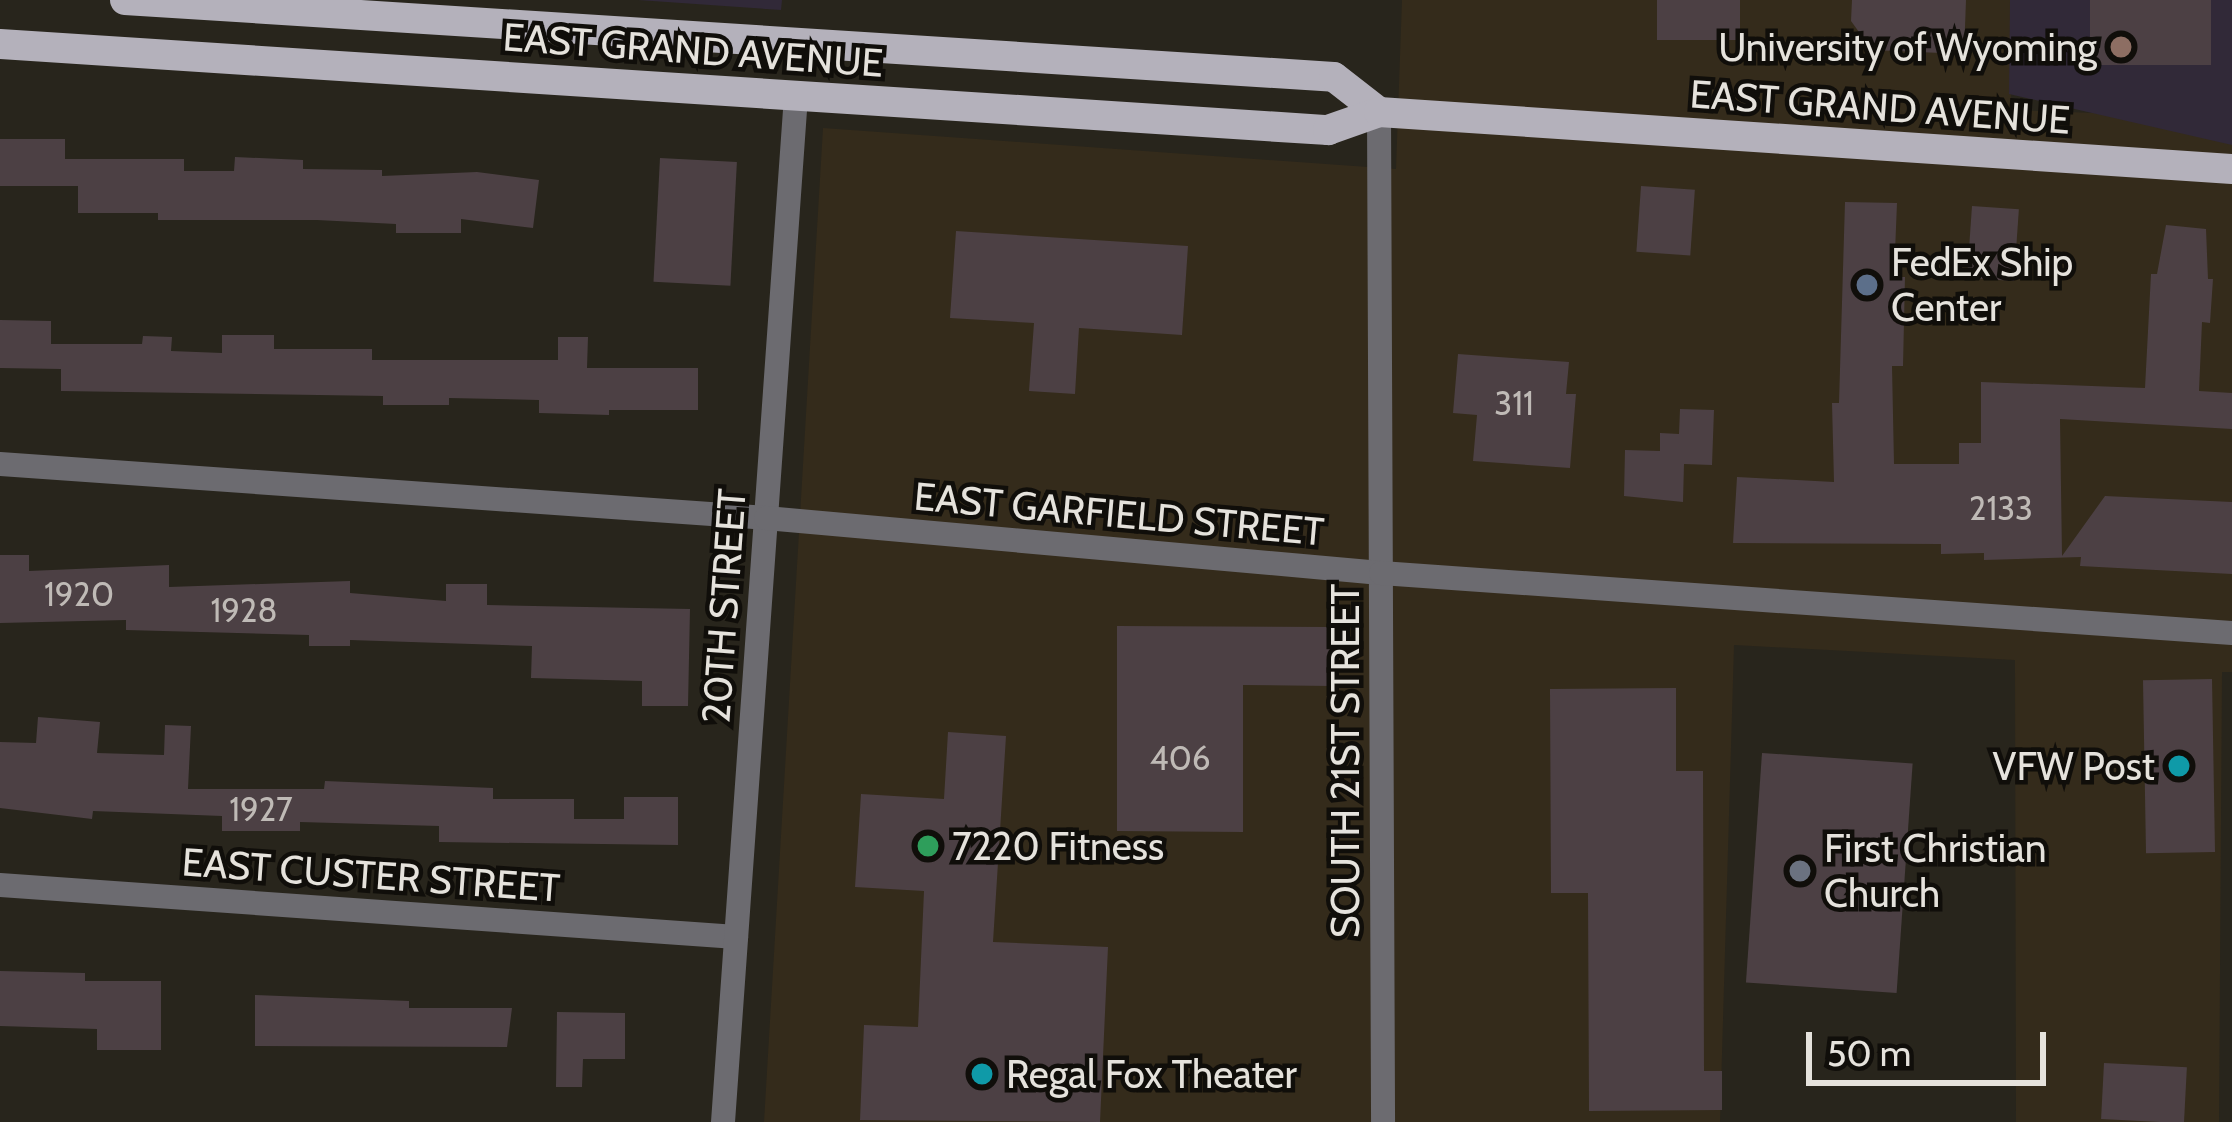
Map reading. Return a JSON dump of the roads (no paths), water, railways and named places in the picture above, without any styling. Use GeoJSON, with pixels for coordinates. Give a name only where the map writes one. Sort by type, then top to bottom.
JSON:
{"type":"FeatureCollection","features":[{"type":"Feature","properties":{"kind":"main road","name":"EAST GRAND AVENUE"},"geometry":{"type":"LineString","coordinates":[[125,0],[1334,77],[1378,112]]}},
{"type":"Feature","properties":{"kind":"main road","name":"EAST GRAND AVENUE"},"geometry":{"type":"LineString","coordinates":[[0,44],[1328,130],[1378,112],[2232,169]]}},
{"type":"Feature","properties":{"kind":"street","name":"20TH STREET"},"geometry":{"type":"LineString","coordinates":[[723,1122],[796,95]]}},
{"type":"Feature","properties":{"kind":"street","name":"SOUTH 21ST STREET"},"geometry":{"type":"LineString","coordinates":[[1378,112],[1383,1122]]}},
{"type":"Feature","properties":{"kind":"street","name":"EAST GARFIELD STREET"},"geometry":{"type":"LineString","coordinates":[[0,464],[766,518],[1381,573],[2232,633]]}},
{"type":"Feature","properties":{"kind":"street","name":"EAST CUSTER STREET"},"geometry":{"type":"LineString","coordinates":[[0,885],[736,937]]}},
{"type":"Feature","properties":{"kind":"place","name":"University of Wyoming"},"geometry":{"type":"Point","coordinates":[2121,47]}},
{"type":"Feature","properties":{"kind":"place","name":"FedEx Ship Center"},"geometry":{"type":"Point","coordinates":[1867,285]}},
{"type":"Feature","properties":{"kind":"place","name":"VFW Post"},"geometry":{"type":"Point","coordinates":[2179,766]}},
{"type":"Feature","properties":{"kind":"place","name":"7220 Fitness"},"geometry":{"type":"Point","coordinates":[928,846]}},
{"type":"Feature","properties":{"kind":"place","name":"First Christian Church"},"geometry":{"type":"Point","coordinates":[1800,871]}},
{"type":"Feature","properties":{"kind":"place","name":"Regal Fox Theater"},"geometry":{"type":"Point","coordinates":[982,1074]}}]}
